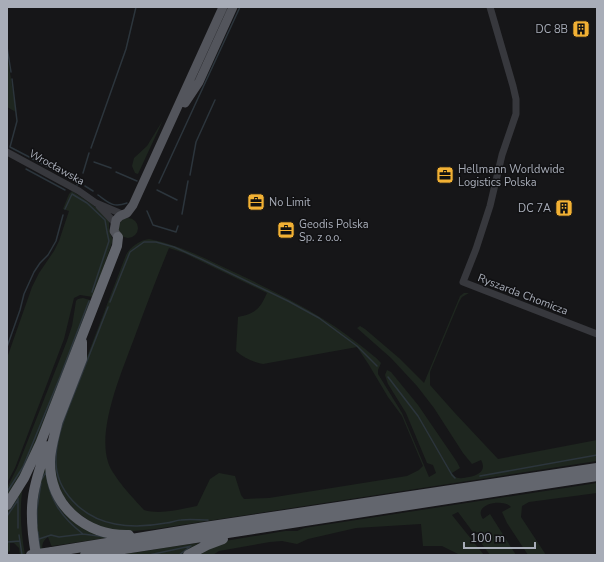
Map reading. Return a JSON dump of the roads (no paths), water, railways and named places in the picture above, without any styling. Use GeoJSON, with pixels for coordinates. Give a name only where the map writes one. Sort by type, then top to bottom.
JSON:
{"type":"FeatureCollection","features":[{"type":"Feature","properties":{"kind":"highway"},"geometry":{"type":"LineString","coordinates":[[7,505],[24,478],[40,444],[117,246],[118,237]]}},
{"type":"Feature","properties":{"kind":"highway"},"geometry":{"type":"LineString","coordinates":[[36,555],[31,525],[32,495],[38,473],[82,358],[83,333]]}},
{"type":"Feature","properties":{"kind":"highway"},"geometry":{"type":"LineString","coordinates":[[58,420],[51,449],[51,471],[55,489],[59,498],[78,519],[104,533],[119,535],[134,535],[186,527],[204,527]]}},
{"type":"Feature","properties":{"kind":"highway"},"geometry":{"type":"LineString","coordinates":[[40,444],[27,487],[24,508],[25,530],[30,555],[204,527],[597,468]]}},
{"type":"Feature","properties":{"kind":"highway"},"geometry":{"type":"LineString","coordinates":[[85,555],[597,476]]}},
{"type":"Feature","properties":{"kind":"highway"},"geometry":{"type":"LineString","coordinates":[[188,555],[207,545],[250,530]]}},
{"type":"Feature","properties":{"kind":"main road"},"geometry":{"type":"LineString","coordinates":[[118,237],[114,230],[115,223],[122,214],[126,213],[133,205],[223,7]]}},
{"type":"Feature","properties":{"kind":"main road"},"geometry":{"type":"LineString","coordinates":[[171,122],[199,82],[233,7]]}},
{"type":"Feature","properties":{"kind":"street","name":"Ryszarda Chomicza"},"geometry":{"type":"LineString","coordinates":[[490,7],[513,86],[516,99],[516,114],[502,155],[490,206],[476,249],[463,282],[597,334]]}},
{"type":"Feature","properties":{"kind":"street","name":"Wrocławska"},"geometry":{"type":"LineString","coordinates":[[7,152],[79,191],[96,202]]}},
{"type":"Feature","properties":{"kind":"street"},"geometry":{"type":"LineString","coordinates":[[96,202],[122,214]]}},
{"type":"Feature","properties":{"kind":"street"},"geometry":{"type":"LineString","coordinates":[[96,202],[115,223]]}},
{"type":"Feature","properties":{"kind":"waterway"},"geometry":{"type":"LineString","coordinates":[[91,148],[126,49],[136,7]]}},
{"type":"Feature","properties":{"kind":"waterway"},"geometry":{"type":"LineString","coordinates":[[159,183],[240,7]]}},
{"type":"Feature","properties":{"kind":"waterway"},"geometry":{"type":"LineString","coordinates":[[7,47],[11,72]]}},
{"type":"Feature","properties":{"kind":"waterway"},"geometry":{"type":"LineString","coordinates":[[12,79],[17,121],[10,147],[79,183]]}},
{"type":"Feature","properties":{"kind":"waterway"},"geometry":{"type":"LineString","coordinates":[[190,175],[196,142],[215,100]]}},
{"type":"Feature","properties":{"kind":"waterway"},"geometry":{"type":"LineString","coordinates":[[83,173],[89,153]]}},
{"type":"Feature","properties":{"kind":"waterway"},"geometry":{"type":"LineString","coordinates":[[94,162],[111,168]]}},
{"type":"Feature","properties":{"kind":"waterway"},"geometry":{"type":"LineString","coordinates":[[26,169],[65,190]]}},
{"type":"Feature","properties":{"kind":"waterway"},"geometry":{"type":"LineString","coordinates":[[116,172],[137,181]]}},
{"type":"Feature","properties":{"kind":"waterway"},"geometry":{"type":"LineString","coordinates":[[77,185],[80,181]]}},
{"type":"Feature","properties":{"kind":"waterway"},"geometry":{"type":"LineString","coordinates":[[182,214],[188,181]]}},
{"type":"Feature","properties":{"kind":"waterway"},"geometry":{"type":"LineString","coordinates":[[85,186],[93,191]]}},
{"type":"Feature","properties":{"kind":"waterway"},"geometry":{"type":"LineString","coordinates":[[157,190],[177,200]]}},
{"type":"Feature","properties":{"kind":"waterway"},"geometry":{"type":"LineString","coordinates":[[65,209],[72,194],[87,203],[105,220],[109,241],[92,292]]}},
{"type":"Feature","properties":{"kind":"waterway"},"geometry":{"type":"LineString","coordinates":[[98,195],[111,204],[118,205],[127,203]]}},
{"type":"Feature","properties":{"kind":"waterway"},"geometry":{"type":"LineString","coordinates":[[147,211],[153,225],[176,232],[178,226]]}},
{"type":"Feature","properties":{"kind":"waterway"},"geometry":{"type":"LineString","coordinates":[[7,347],[24,294],[34,272],[48,255],[56,241],[63,215]]}},
{"type":"Feature","properties":{"kind":"waterway"},"geometry":{"type":"LineString","coordinates":[[110,302],[130,252],[144,242],[156,242],[174,247],[201,259],[288,301],[319,318],[357,346],[377,366]]}},
{"type":"Feature","properties":{"kind":"waterway"},"geometry":{"type":"LineString","coordinates":[[7,492],[23,467],[89,301]]}},
{"type":"Feature","properties":{"kind":"waterway"},"geometry":{"type":"LineString","coordinates":[[108,307],[61,429],[56,457],[60,481],[65,492],[73,501],[92,516],[115,524],[140,526],[168,523],[179,520],[208,520]]}},
{"type":"Feature","properties":{"kind":"waterway"},"geometry":{"type":"LineString","coordinates":[[388,377],[418,416],[455,478]]}},
{"type":"Feature","properties":{"kind":"waterway"},"geometry":{"type":"LineString","coordinates":[[480,476],[597,455]]}},
{"type":"Feature","properties":{"kind":"waterway"},"geometry":{"type":"LineString","coordinates":[[46,472],[50,491],[57,507],[68,521],[83,534]]}},
{"type":"Feature","properties":{"kind":"waterway"},"geometry":{"type":"LineString","coordinates":[[42,479],[46,472]]}},
{"type":"Feature","properties":{"kind":"waterway"},"geometry":{"type":"LineString","coordinates":[[37,526],[37,509],[41,483]]}},
{"type":"Feature","properties":{"kind":"waterway"},"geometry":{"type":"LineString","coordinates":[[18,498],[18,528]]}},
{"type":"Feature","properties":{"kind":"waterway"},"geometry":{"type":"LineString","coordinates":[[7,516],[18,500]]}},
{"type":"Feature","properties":{"kind":"waterway"},"geometry":{"type":"LineString","coordinates":[[38,532],[40,549]]}},
{"type":"Feature","properties":{"kind":"waterway"},"geometry":{"type":"LineString","coordinates":[[39,539],[51,535],[59,537],[83,534],[106,537]]}},
{"type":"Feature","properties":{"kind":"waterway"},"geometry":{"type":"LineString","coordinates":[[19,535],[22,555]]}},
{"type":"Feature","properties":{"kind":"waterway"},"geometry":{"type":"LineString","coordinates":[[7,542],[20,541]]}},
{"type":"Feature","properties":{"kind":"waterway"},"geometry":{"type":"LineString","coordinates":[[149,555],[191,546],[179,555]]}},
{"type":"Feature","properties":{"kind":"place","name":"DC 8B"},"geometry":{"type":"Point","coordinates":[581,29]}},
{"type":"Feature","properties":{"kind":"place","name":"Hellmann Worldwide Logistics Polska"},"geometry":{"type":"Point","coordinates":[445,175]}},
{"type":"Feature","properties":{"kind":"place","name":"No Limit"},"geometry":{"type":"Point","coordinates":[256,202]}},
{"type":"Feature","properties":{"kind":"place","name":"DC 7A"},"geometry":{"type":"Point","coordinates":[564,208]}},
{"type":"Feature","properties":{"kind":"place","name":"Geodis Polska Sp. z o.o."},"geometry":{"type":"Point","coordinates":[286,230]}}]}
